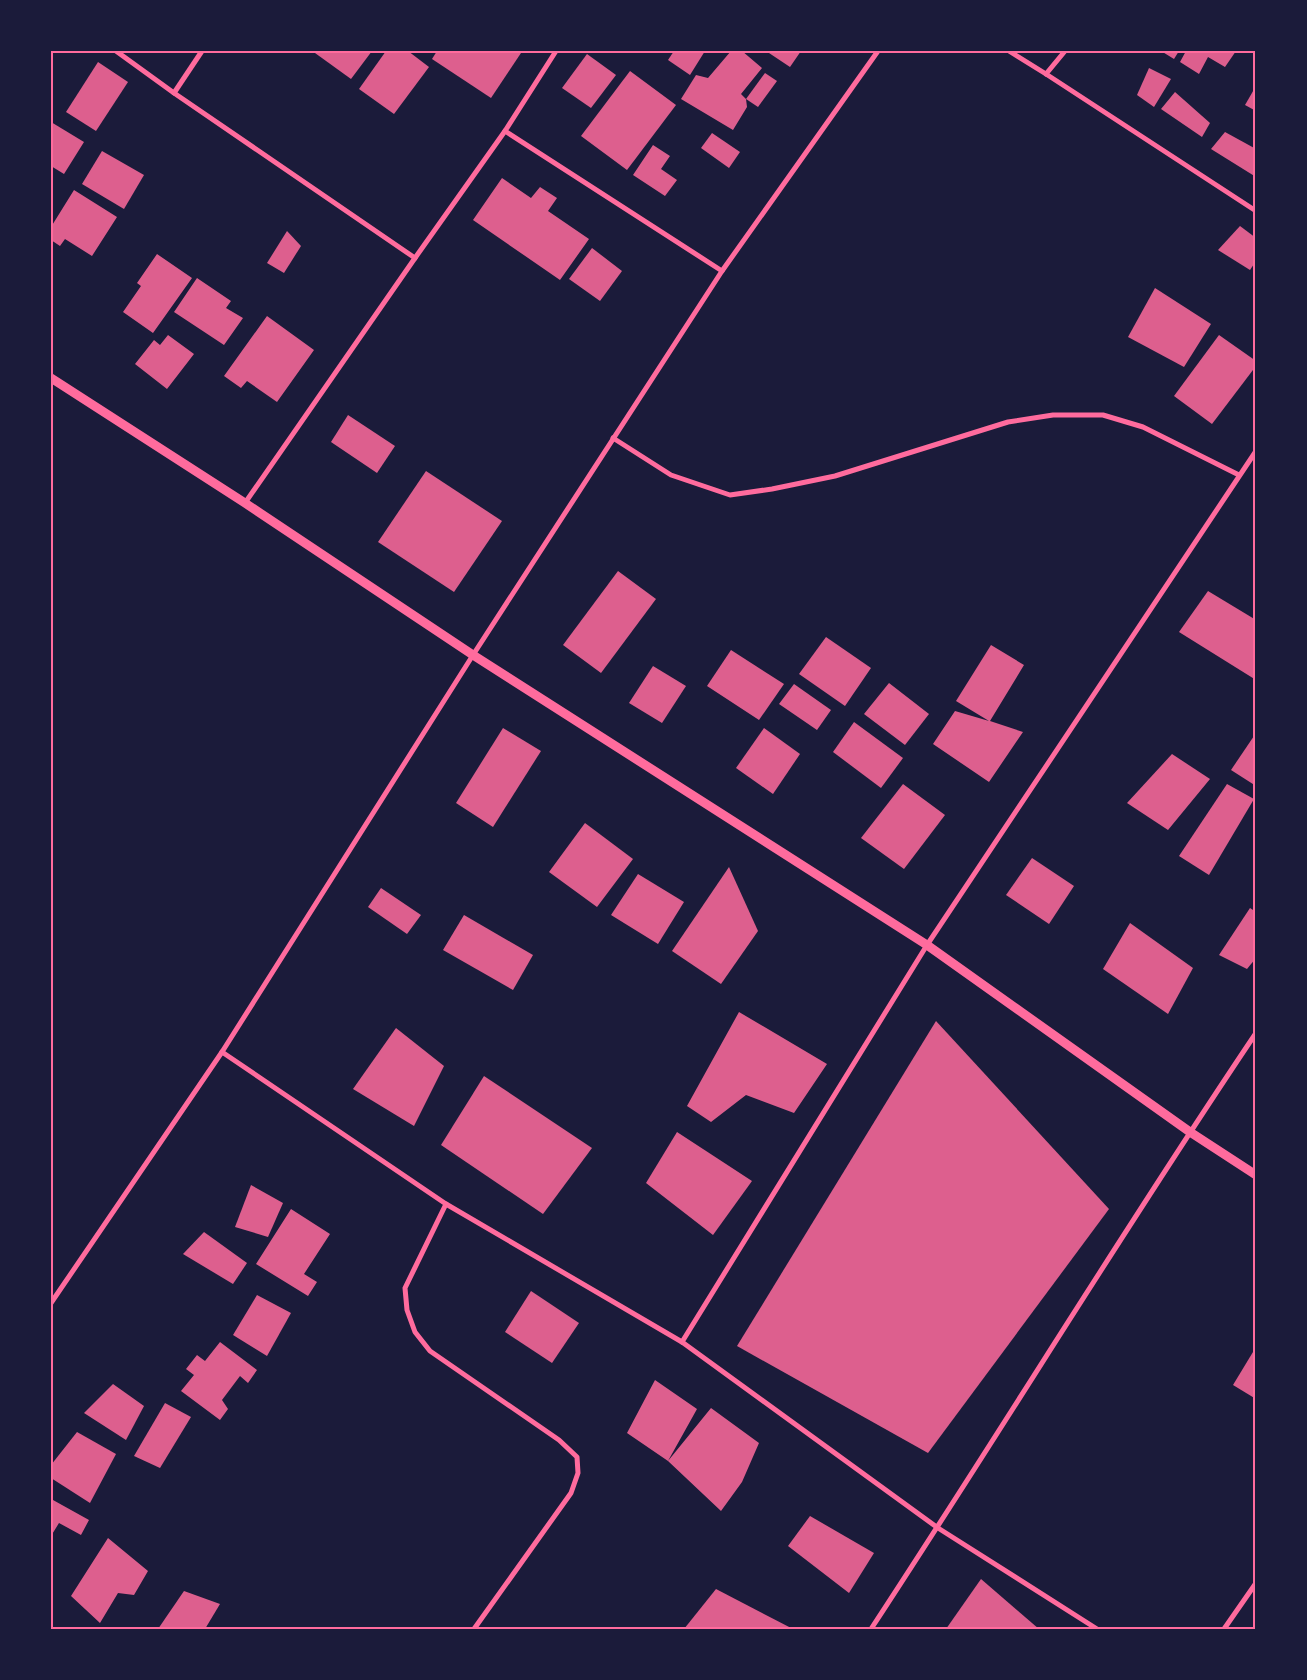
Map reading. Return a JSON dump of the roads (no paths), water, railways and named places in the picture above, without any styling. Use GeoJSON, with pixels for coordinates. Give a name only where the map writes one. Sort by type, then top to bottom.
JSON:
{"type":"FeatureCollection","features":[{"type":"Feature","properties":{"kind":"street"},"geometry":{"type":"LineString","coordinates":[[116,51],[174,93],[415,258]]}},
{"type":"Feature","properties":{"kind":"street"},"geometry":{"type":"LineString","coordinates":[[174,93],[202,51]]}},
{"type":"Feature","properties":{"kind":"street"},"geometry":{"type":"LineString","coordinates":[[245,503],[505,132],[556,51]]}},
{"type":"Feature","properties":{"kind":"street"},"geometry":{"type":"LineString","coordinates":[[51,1303],[222,1052],[473,655],[722,271],[878,51]]}},
{"type":"Feature","properties":{"kind":"street"},"geometry":{"type":"LineString","coordinates":[[1009,51],[1256,211]]}},
{"type":"Feature","properties":{"kind":"street"},"geometry":{"type":"LineString","coordinates":[[1046,74],[1065,51]]}},
{"type":"Feature","properties":{"kind":"street"},"geometry":{"type":"LineString","coordinates":[[505,132],[722,271]]}},
{"type":"Feature","properties":{"kind":"street"},"geometry":{"type":"LineString","coordinates":[[51,378],[245,503],[473,655],[927,945],[1190,1132],[1256,1175]]}},
{"type":"Feature","properties":{"kind":"street"},"geometry":{"type":"LineString","coordinates":[[613,438],[671,475],[730,495],[772,489],[835,476],[1008,422],[1053,415],[1103,415],[1143,427],[1239,475]]}},
{"type":"Feature","properties":{"kind":"street"},"geometry":{"type":"LineString","coordinates":[[682,1342],[927,945],[1256,451]]}},
{"type":"Feature","properties":{"kind":"street"},"geometry":{"type":"LineString","coordinates":[[872,1629],[1190,1132],[1256,1033]]}},
{"type":"Feature","properties":{"kind":"street"},"geometry":{"type":"LineString","coordinates":[[222,1052],[446,1204],[682,1342],[938,1528],[1097,1629]]}},
{"type":"Feature","properties":{"kind":"street"},"geometry":{"type":"LineString","coordinates":[[446,1204],[405,1288],[407,1310],[415,1332],[430,1352],[559,1440],[576,1457],[578,1472],[571,1493],[474,1629]]}},
{"type":"Feature","properties":{"kind":"street"},"geometry":{"type":"LineString","coordinates":[[1224,1629],[1256,1583]]}}]}
